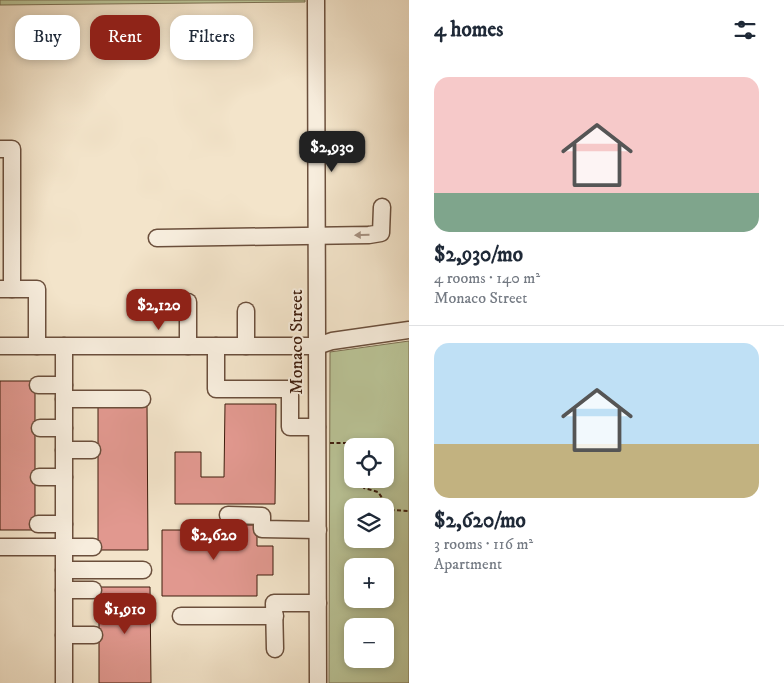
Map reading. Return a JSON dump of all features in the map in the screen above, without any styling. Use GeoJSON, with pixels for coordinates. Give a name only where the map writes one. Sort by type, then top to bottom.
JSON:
{"type":"FeatureCollection","features":[{"type":"Feature","properties":{"kind":"street","name":"Monaco Street"},"geometry":{"type":"LineString","coordinates":[[316,0],[318,683]]}},
{"type":"Feature","properties":{"kind":"street"},"geometry":{"type":"LineString","coordinates":[[0,149],[12,148],[6,289],[38,289],[38,346]]}},
{"type":"Feature","properties":{"kind":"street"},"geometry":{"type":"LineString","coordinates":[[157,238],[369,235],[381,233],[382,207]]}},
{"type":"Feature","properties":{"kind":"street"},"geometry":{"type":"LineString","coordinates":[[188,302],[188,346]]}},
{"type":"Feature","properties":{"kind":"street"},"geometry":{"type":"LineString","coordinates":[[246,310],[246,346]]}},
{"type":"Feature","properties":{"kind":"street"},"geometry":{"type":"LineString","coordinates":[[0,346],[317,346],[332,341],[409,330]]}},
{"type":"Feature","properties":{"kind":"street"},"geometry":{"type":"LineString","coordinates":[[64,346],[64,683]]}},
{"type":"Feature","properties":{"kind":"street"},"geometry":{"type":"LineString","coordinates":[[216,346],[216,389],[290,389],[290,427],[317,435]]}},
{"type":"Feature","properties":{"kind":"street"},"geometry":{"type":"LineString","coordinates":[[38,384],[64,392],[142,399]]}},
{"type":"Feature","properties":{"kind":"street"},"geometry":{"type":"LineString","coordinates":[[40,428],[64,428]]}},
{"type":"Feature","properties":{"kind":"street"},"geometry":{"type":"LineString","coordinates":[[64,450],[92,450]]}},
{"type":"Feature","properties":{"kind":"street"},"geometry":{"type":"LineString","coordinates":[[39,477],[64,477]]}},
{"type":"Feature","properties":{"kind":"street"},"geometry":{"type":"LineString","coordinates":[[228,516],[262,516],[262,529],[318,530]]}},
{"type":"Feature","properties":{"kind":"street"},"geometry":{"type":"LineString","coordinates":[[38,524],[64,524]]}},
{"type":"Feature","properties":{"kind":"street"},"geometry":{"type":"LineString","coordinates":[[0,547],[93,547]]}},
{"type":"Feature","properties":{"kind":"street"},"geometry":{"type":"LineString","coordinates":[[64,570],[143,570]]}},
{"type":"Feature","properties":{"kind":"street"},"geometry":{"type":"LineString","coordinates":[[64,590],[93,590]]}},
{"type":"Feature","properties":{"kind":"street"},"geometry":{"type":"LineString","coordinates":[[275,650],[274,604],[318,603]]}},
{"type":"Feature","properties":{"kind":"street"},"geometry":{"type":"LineString","coordinates":[[181,616],[275,616]]}},
{"type":"Feature","properties":{"kind":"street"},"geometry":{"type":"LineString","coordinates":[[64,635],[94,635]]}},
{"type":"Feature","properties":{"kind":"path"},"geometry":{"type":"LineString","coordinates":[[317,435],[344,442]]}},
{"type":"Feature","properties":{"kind":"path"},"geometry":{"type":"LineString","coordinates":[[364,488],[378,492],[391,510],[409,511]]}},
{"type":"Feature","properties":{"kind":"green space"},"geometry":{"type":"Polygon","coordinates":[[[0,0],[305,0],[305,2],[0,5],[0,0]]]}},
{"type":"Feature","properties":{"kind":"green space"},"geometry":{"type":"Polygon","coordinates":[[[409,341],[409,683],[329,683],[330,352],[409,341]]]}},
{"type":"Feature","properties":{"kind":"building"},"geometry":{"type":"Polygon","coordinates":[[[0,381],[35,381],[35,530],[0,530],[0,381]]]}},
{"type":"Feature","properties":{"kind":"building"},"geometry":{"type":"Polygon","coordinates":[[[98,404],[147,404],[148,550],[98,550],[98,404]]]}},
{"type":"Feature","properties":{"kind":"building"},"geometry":{"type":"Polygon","coordinates":[[[225,404],[276,404],[275,504],[175,504],[175,452],[201,452],[201,477],[224,477],[225,404]]]}},
{"type":"Feature","properties":{"kind":"building"},"geometry":{"type":"Polygon","coordinates":[[[187,525],[257,525],[257,546],[273,546],[273,575],[257,575],[257,596],[162,596],[162,530],[187,530],[187,525]]]}},
{"type":"Feature","properties":{"kind":"building"},"geometry":{"type":"Polygon","coordinates":[[[99,587],[150,587],[151,683],[99,683],[99,587]]]}}]}
